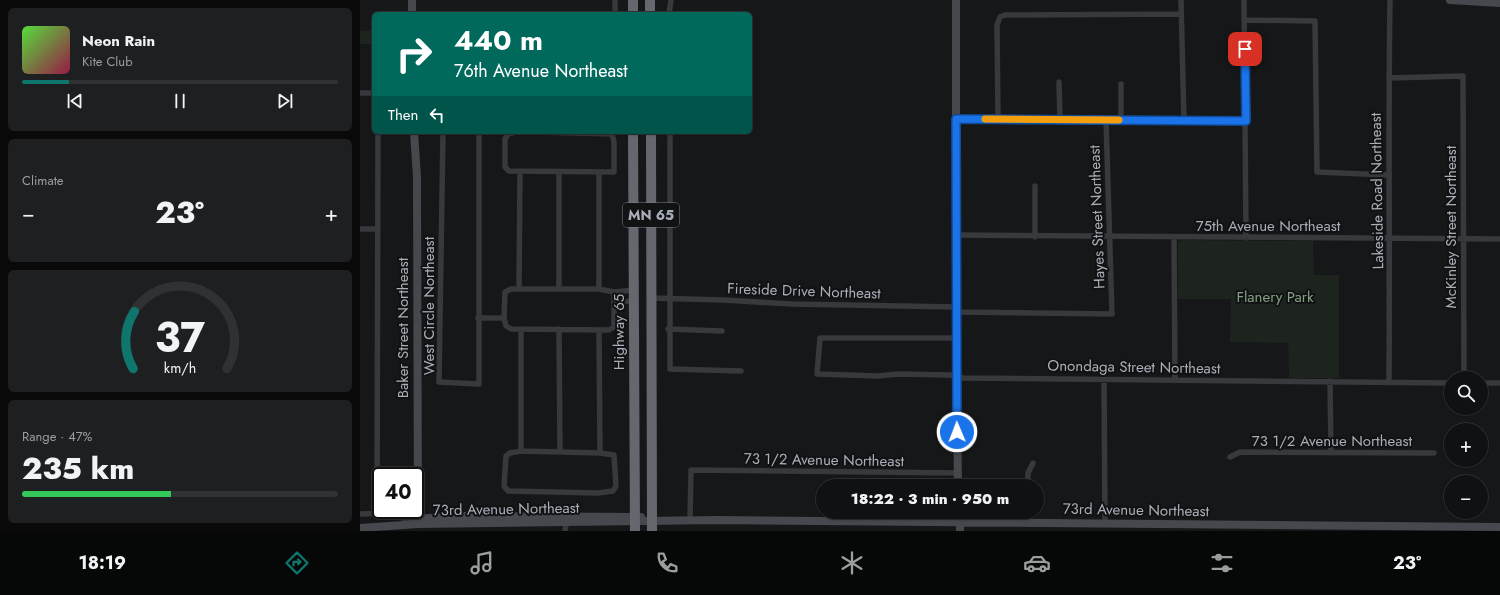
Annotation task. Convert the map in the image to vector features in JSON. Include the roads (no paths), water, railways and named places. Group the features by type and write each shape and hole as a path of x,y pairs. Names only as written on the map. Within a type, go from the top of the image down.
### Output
{"highway":[{"path":"633,0 633,12"},
{"path":"650,0 650,12"},
{"name":"Highway 65","path":"633,134 635,523"},
{"name":"MN 65","path":"651,134 652,531"}],"street":[{"path":"412,0 412,12"},
{"path":"615,0 615,12"},
{"path":"669,12 671,0"},
{"path":"956,0 956,338 958,479"},
{"path":"1181,0 1184,120"},
{"path":"1244,0 1246,238"},
{"name":"Lakeside Road Northeast","path":"1388,381 1391,239 1388,175 1390,0"},
{"path":"1450,0 1500,3"},
{"path":"998,119 997,25 1000,17 1005,15 1181,14"},
{"path":"1244,20 1315,21 1317,172 1388,175"},
{"name":"McKinley Street Northeast","path":"1389,78 1463,76 1464,371"},
{"path":"1059,82 1060,120"},
{"path":"1121,84 1121,120"},
{"path":"360,93 372,94"},
{"path":"956,119 1246,121"},
{"name":"Hayes Street Northeast","path":"1106,120 1112,314"},
{"path":"377,467 378,134"},
{"name":"Baker Street Northeast","path":"414,134 417,177 415,521"},
{"name":"West Circle Northeast","path":"443,134 439,382 479,384 479,134"},
{"path":"508,134 505,139 505,167 509,171 599,173 614,172 614,142 612,134"},
{"path":"670,134 670,298 668,329 670,369 741,371"},
{"path":"519,289 520,172"},
{"path":"559,172 559,289"},
{"path":"599,173 599,289"},
{"path":"1035,186 1035,237"},
{"path":"360,229 378,229"},
{"name":"75th Avenue Northeast","path":"956,235 1035,237 1500,239"},
{"path":"1174,238 1175,379"},
{"path":"614,292 614,327 609,330 511,329 506,326 504,318 505,292 511,289 599,289 614,292 634,290"},
{"name":"Fireside Drive Northeast","path":"651,298 1112,314"},
{"path":"614,302 633,302"},
{"path":"478,318 504,318"},
{"path":"521,329 521,451"},
{"path":"559,329 560,452"},
{"path":"668,329 722,331"},
{"path":"599,330 600,452"},
{"name":"Onondaga Street Northeast","path":"956,338 820,338 817,374 878,376 898,374 1104,379 1444,382"},
{"path":"1104,379 1105,524"},
{"path":"1330,381 1331,453"},
{"path":"1488,383 1500,383"},
{"path":"521,451 600,452 614,455 616,486 613,491 598,493 508,492 504,486 506,456 510,453 521,451"},
{"name":"73 1/2 Avenue Northeast","path":"1230,457 1240,452 1434,453"},
{"path":"1028,479 1028,473 1032,462"},
{"name":"73 1/2 Avenue Northeast","path":"690,520 691,470 958,473"},
{"name":"73rd Avenue Northeast","path":"360,514 372,513"},
{"name":"73rd Avenue Northeast","path":"410,519 415,521"},
{"name":"73rd Avenue Northeast","path":"360,524 415,521 566,524 635,523 652,520 690,520 960,527 1026,523 1500,527"},
{"name":"73rd Avenue Northeast","path":"360,528 415,521"}],"park label":[{"name":"Flanery Park","path":"1275,297"}]}
